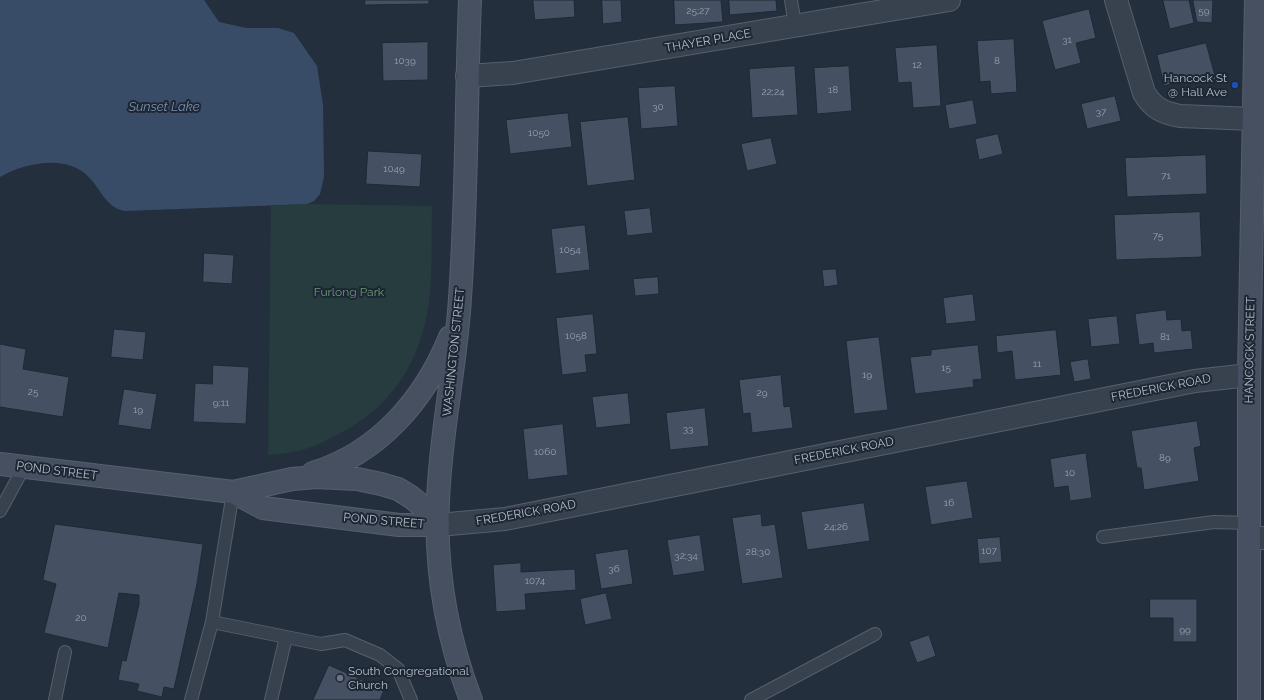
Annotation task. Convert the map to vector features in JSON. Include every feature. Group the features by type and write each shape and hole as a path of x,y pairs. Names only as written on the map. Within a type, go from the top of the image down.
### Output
{"main road":[{"name":"WASHINGTON STREET","path":"470,0 460,304 440,480 438,525 440,571 444,606 456,657 470,700"},
{"name":"HANCOCK STREET","path":"1249,700 1254,533 1249,375 1258,189 1259,119 1256,0"},
{"path":"292,479 323,470 343,461 378,439 395,424 408,409 435,370 454,328 460,304"},
{"name":"POND STREET","path":"0,464 233,492 292,479 334,477 381,484 398,489 426,509 438,525"},
{"name":"POND STREET","path":"233,492 263,508 399,525 438,525"}],"street":[{"name":"THAYER PLACE","path":"467,76 513,73 949,0"},
{"path":"1116,0 1144,93 1150,103 1158,110 1168,114 1180,116 1259,119"},
{"name":"FREDERICK ROAD","path":"438,525 505,519 1195,381 1249,375"}],"lane":[{"path":"791,0 795,26"},
{"path":"0,511 24,467"},
{"path":"192,700 212,622 233,492"},
{"path":"1103,537 1214,522 1254,533"},
{"path":"212,622 321,644 345,640 380,655 398,669 411,700"},
{"path":"751,700 875,634"},
{"path":"271,700 286,637"},
{"path":"55,700 65,652"}],"green space":[{"name":"Furlong Park","path":"307,204 432,206 429,301 419,344 411,363 401,380 373,411 356,424 318,444 298,451 268,455 271,206"}],"water":[{"name":"Sunset Lake","path":"0,0 204,0 219,22 246,28 278,28 294,33 317,66 323,105 324,177 320,194 314,201 307,204 125,211 112,205 89,177 83,172 64,164 41,163 30,165 9,172 0,177"}],"building":[{"path":"365,0 429,0 429,4 365,5"},
{"path":"533,0 574,0 575,17 535,20"},
{"path":"602,0 621,0 622,22 603,24"},
{"path":"674,0 721,0 723,22 675,25"},
{"path":"729,0 776,0 777,11 730,15"},
{"path":"1163,0 1189,0 1194,23 1170,29"},
{"path":"1193,0 1213,0 1212,23 1197,22"},
{"path":"1089,9 1096,38 1076,43 1081,63 1055,70 1042,21"},
{"path":"1014,39 1017,92 991,94 990,81 980,82 977,41"},
{"path":"428,42 428,80 383,81 382,43"},
{"path":"1206,43 1216,79 1195,84 1194,78 1164,86 1157,55"},
{"path":"937,45 941,106 913,108 911,82 898,83 895,48"},
{"path":"795,66 798,115 752,118 749,69"},
{"path":"849,66 852,111 817,114 814,68"},
{"path":"675,86 678,126 641,129 638,88"},
{"path":"1115,96 1121,121 1087,129 1081,104"},
{"path":"973,100 977,124 949,129 945,105"},
{"path":"568,113 572,147 510,154 506,120"},
{"path":"628,117 635,180 587,186 580,122"},
{"path":"998,134 1003,154 979,160 975,139"},
{"path":"771,138 777,164 747,171 741,144"},
{"path":"368,151 422,154 420,187 366,184"},
{"path":"1206,155 1207,194 1127,197 1125,158"},
{"path":"650,208 653,233 627,236 624,211"},
{"path":"1200,212 1202,257 1116,260 1114,215"},
{"path":"585,225 590,270 556,274 551,229"},
{"path":"204,253 234,255 232,284 203,282"},
{"path":"836,269 838,285 824,287 822,270"},
{"path":"658,277 659,294 635,296 633,279"},
{"path":"973,294 976,321 946,324 943,298"},
{"path":"1166,310 1167,320 1181,319 1182,331 1191,330 1193,349 1154,353 1153,343 1139,345 1135,314"},
{"path":"593,314 597,354 585,355 587,372 562,375 556,318"},
{"path":"1117,316 1120,344 1091,347 1088,319"},
{"path":"114,329 146,332 143,360 111,357"},
{"path":"1056,330 1061,375 1015,380 1012,351 997,353 996,336"},
{"path":"879,337 888,410 854,414 846,341"},
{"path":"0,344 26,349 23,369 69,377 63,417 0,407"},
{"path":"978,345 982,379 973,380 974,387 915,394 910,357 931,355 931,350"},
{"path":"1088,359 1091,379 1074,382 1070,362"},
{"path":"213,365 249,367 246,424 193,422 195,383 212,384"},
{"path":"781,375 784,407 790,406 793,428 752,433 750,413 743,414 739,380"},
{"path":"124,389 157,394 151,430 118,425"},
{"path":"628,393 631,424 596,428 592,397"},
{"path":"705,408 709,446 670,450 666,413"},
{"path":"1197,421 1201,446 1194,448 1199,481 1144,490 1141,468 1137,468 1131,431"},
{"path":"563,424 568,475 528,480 523,429"},
{"path":"1086,453 1092,498 1070,501 1068,486 1054,488 1050,459"},
{"path":"967,481 973,518 931,525 925,487"},
{"path":"864,503 870,541 807,550 801,512"},
{"path":"761,514 762,526 775,524 783,578 742,584 732,518"},
{"path":"55,524 203,544 197,584 174,689 164,687 162,697 137,691 139,684 118,680 122,660 126,661 139,604 139,595 119,593 108,648 44,633 56,584 43,580"},
{"path":"700,535 705,571 673,576 667,540"},
{"path":"1000,537 1002,562 979,564 977,539"},
{"path":"628,549 633,584 601,589 595,554"},
{"path":"521,563 521,572 575,569 576,590 525,594 526,610 496,612 493,565"},
{"path":"606,593 612,619 585,625 580,599"},
{"path":"1150,599 1197,599 1197,642 1173,642 1173,618 1150,618"},
{"path":"929,635 936,656 917,663 909,642"},
{"name":"South Congregational Church","path":"329,665 384,690 380,700 313,700"}],"place":[{"name":"Hancock St @ Hall Ave","path":"1235,85"},
{"name":"South Congregational Church","path":"340,678"}]}
